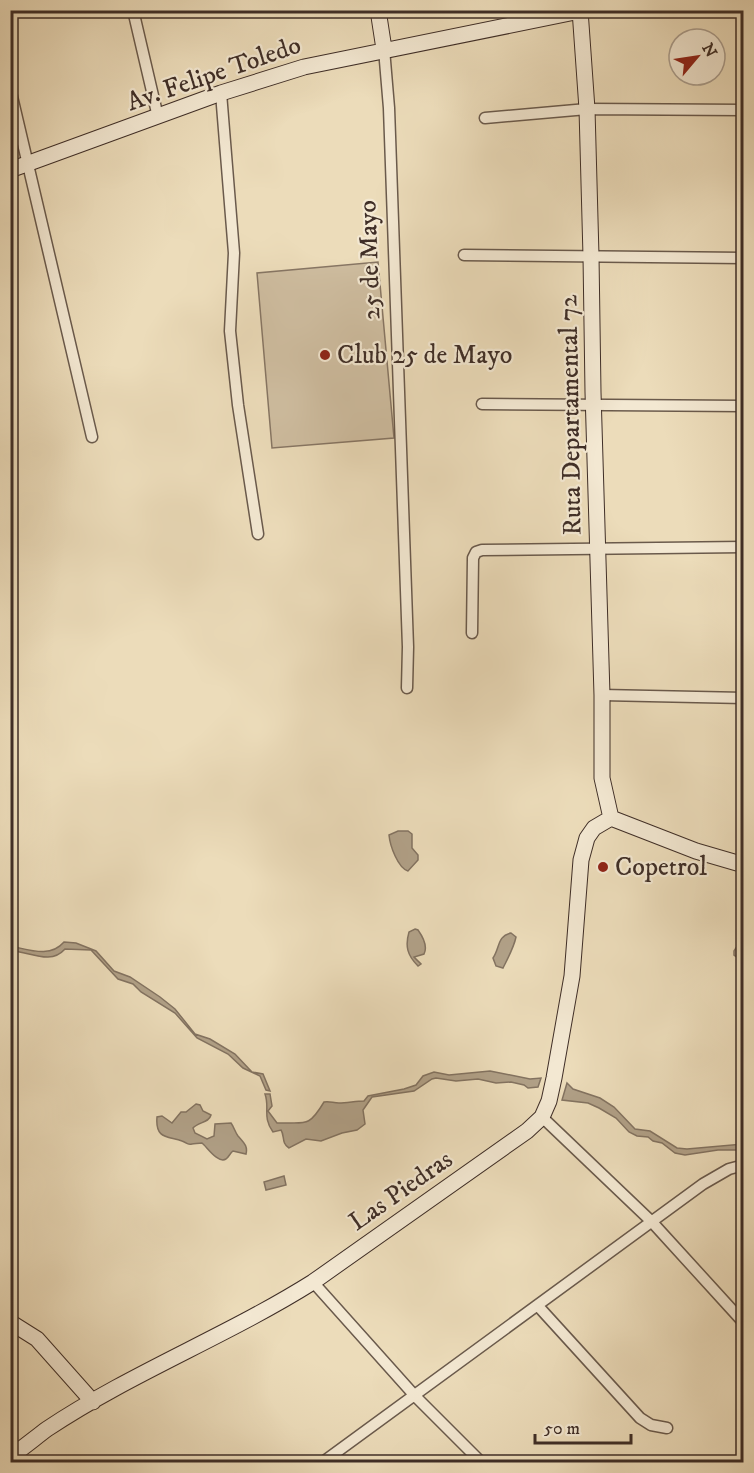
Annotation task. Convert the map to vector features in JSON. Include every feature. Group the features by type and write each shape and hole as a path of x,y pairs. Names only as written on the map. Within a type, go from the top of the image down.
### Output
{"main road":[{"name":"25 de Mayo","path":"378,10 384,50"},
{"name":"Av. Felipe Toledo","path":"10,170 221,93 304,67 580,11"},
{"name":"Ruta Departamental 72","path":"580,11 587,109 602,695 602,778 610,818"},
{"path":"610,818 696,851 744,865"},
{"name":"Las Piedras","path":"10,1457 47,1429 93,1402 282,1302 527,1131 542,1118 549,1101 554,1078 572,976 581,860 587,838 594,828 610,818"},
{"path":"10,1322 37,1339 93,1402"}],"street":[{"path":"134,10 158,117"},
{"name":"25 de Mayo","path":"384,50 389,108 408,647 407,688"},
{"path":"10,88 92,437"},
{"path":"221,93 234,253 230,331 238,405 258,534"},
{"path":"485,118 587,109 744,110"},
{"path":"464,255 744,258"},
{"path":"482,404 744,406"},
{"path":"472,633 473,558 476,552 482,550 744,547"},
{"path":"602,695 744,698"},
{"path":"542,1118 652,1222 744,1323"},
{"path":"323,1462 703,1184 729,1169 744,1165"},
{"path":"313,1282 415,1396 481,1462"},
{"path":"538,1306 640,1418 651,1425 667,1428"}],"shaded area":[{"name":"Club 25 de Mayo","path":"378,262 394,438 272,448 257,273"},
{"path":"398,831 408,831 412,834 412,848 418,855 418,860 408,871 401,866 391,845 389,835"},
{"path":"415,929 422,936 425,948 424,954 414,957 421,964 418,966 411,958 407,946 409,932"},
{"path":"511,933 516,937 511,952 503,968 496,966 493,958 499,943 503,937"},
{"path":"743,937 743,958 738,958 734,955 734,951"},
{"path":"64,942 76,943 96,951 114,971 130,977 160,997 175,1009 195,1034 210,1039 235,1054 252,1072 263,1074 270,1091 266,1090 260,1076 243,1068 228,1054 197,1038 175,1013 141,992 133,984 118,979 91,950 65,949 59,954 46,957 11,951 11,947 15,947 48,951 59,947"},
{"path":"490,1071 530,1079 541,1078 538,1087 528,1088 511,1082 432,1079 414,1091 372,1097 363,1110 365,1124 357,1130 321,1141 306,1139 289,1148 285,1144 281,1130 273,1132 268,1122 265,1094 270,1094 272,1106 268,1111 277,1123 300,1123 314,1117 324,1102 364,1101 368,1096 416,1085 423,1076 434,1072 449,1075"},
{"path":"567,1083 573,1089 600,1098 614,1107 635,1129 650,1131 677,1148 743,1144 743,1150 718,1150 685,1155 675,1153 662,1143 629,1132 616,1118 599,1108 588,1103 562,1100"},
{"path":"196,1104 211,1115 208,1120 193,1128 195,1133 207,1139 214,1136 215,1124 231,1123 245,1145 246,1154 233,1151 223,1160 202,1143 188,1144 164,1136 158,1130 157,1117 162,1116 172,1123 181,1112 186,1112"},
{"path":"284,1176 286,1185 266,1190 264,1182"}],"place":[{"name":"Club 25 de Mayo","path":"325,355"},
{"name":"Copetrol","path":"603,867"}]}
